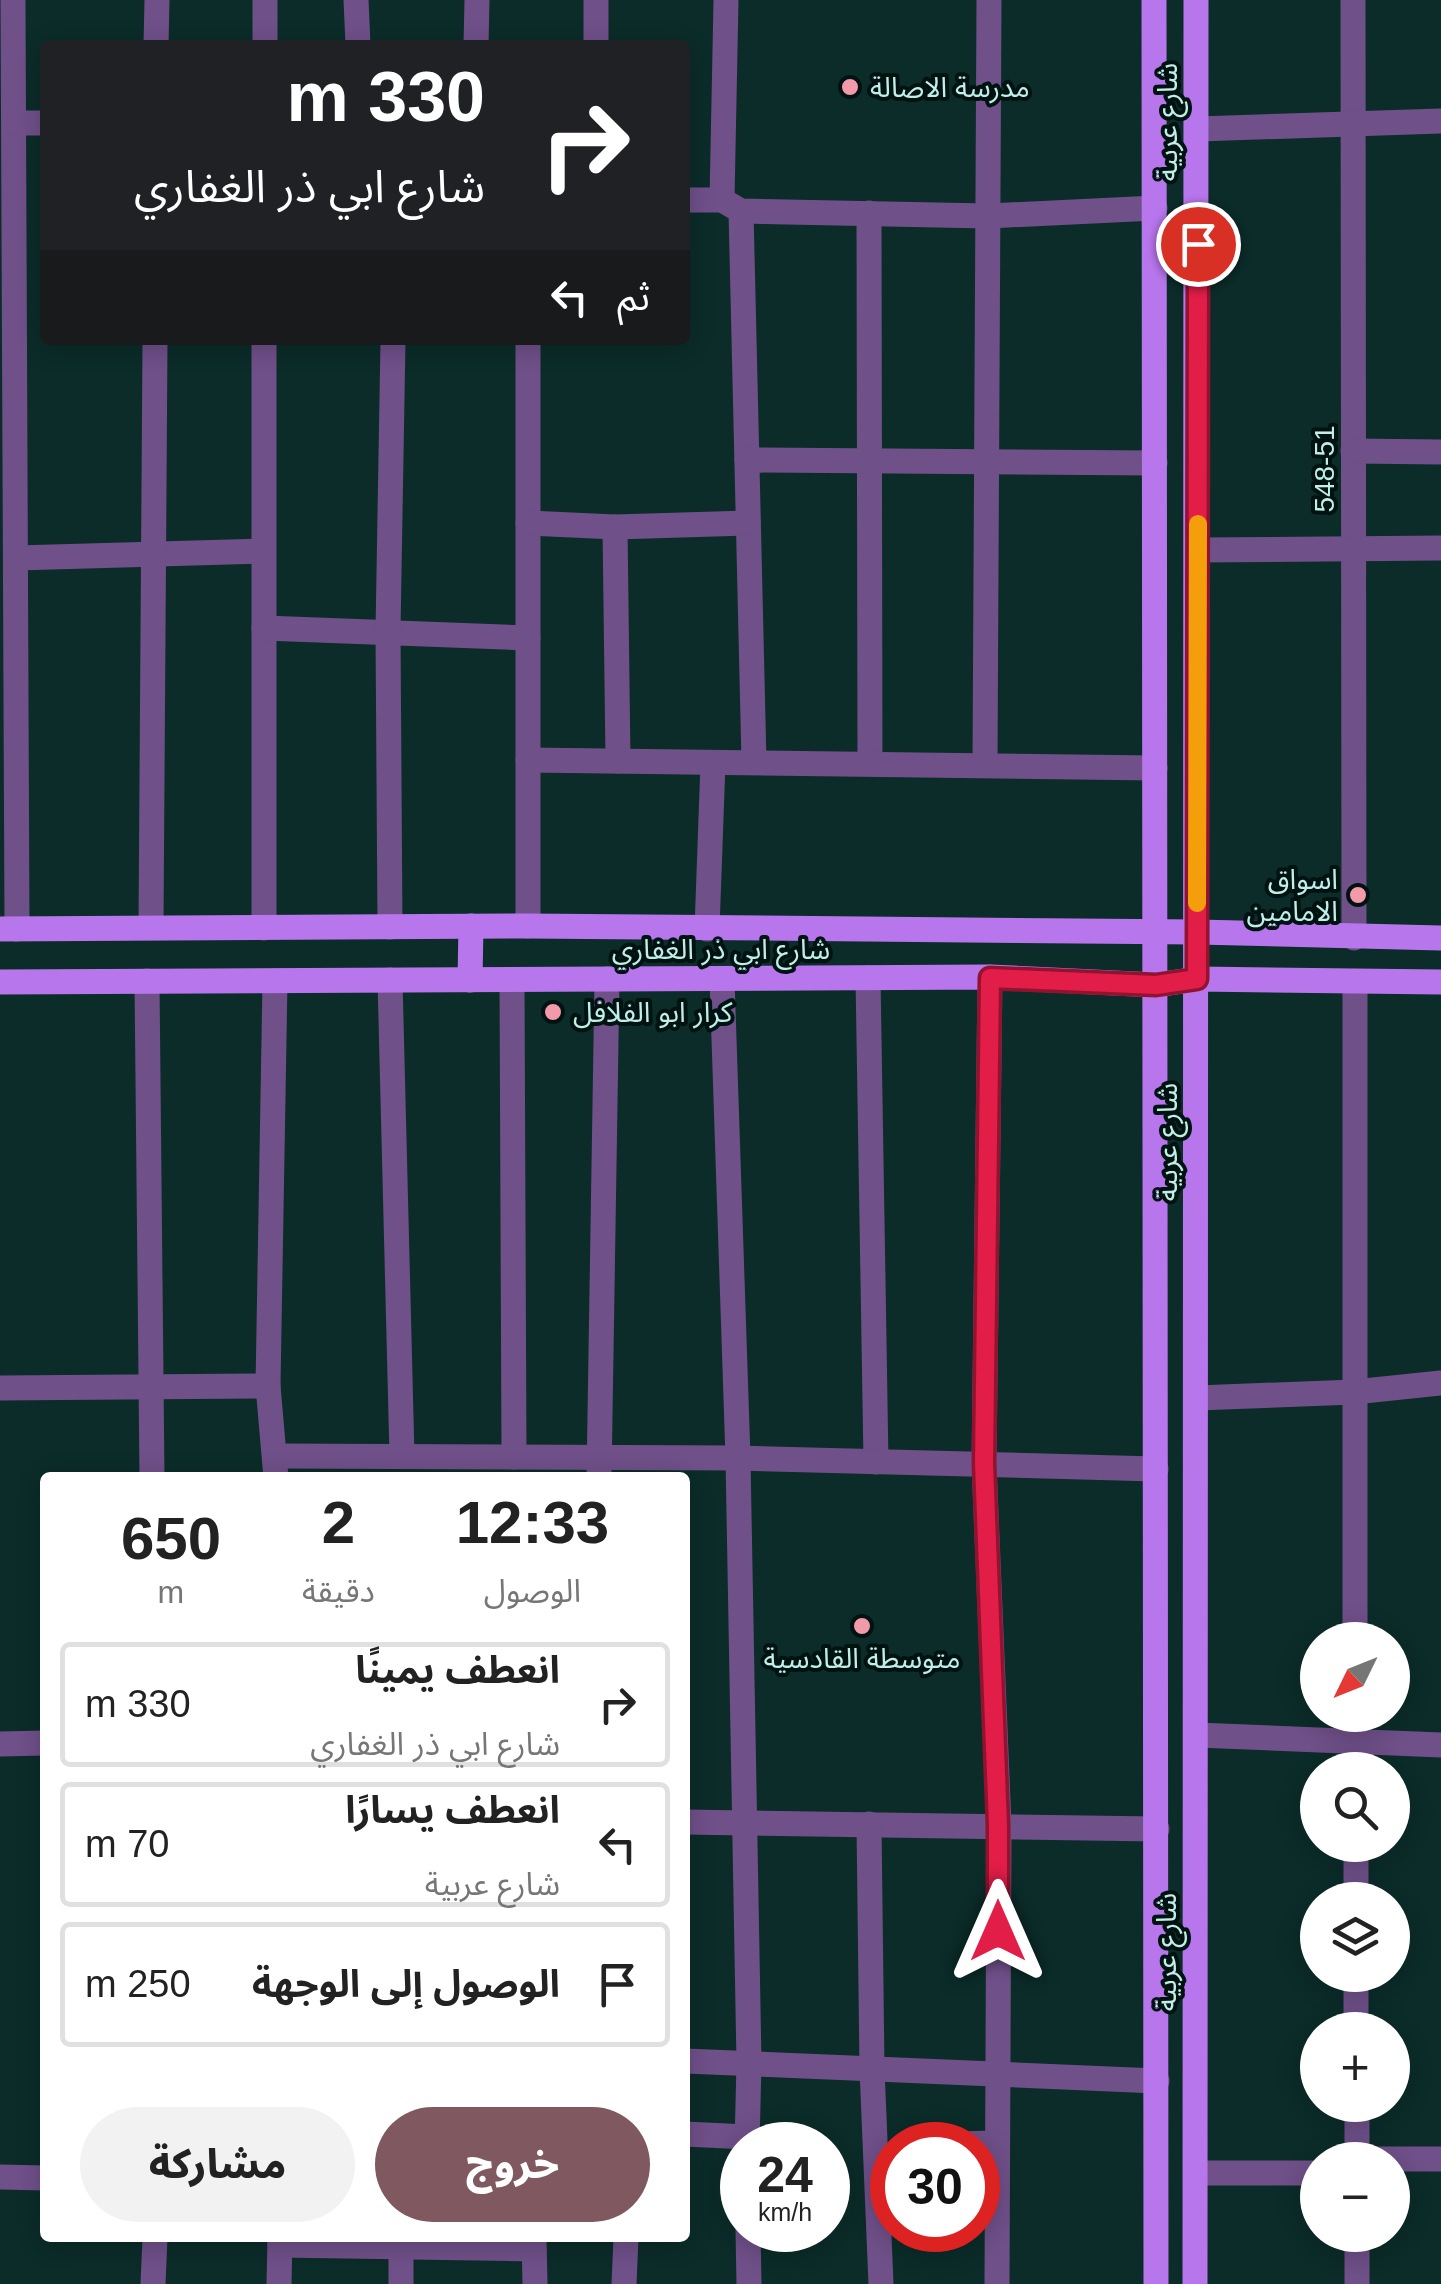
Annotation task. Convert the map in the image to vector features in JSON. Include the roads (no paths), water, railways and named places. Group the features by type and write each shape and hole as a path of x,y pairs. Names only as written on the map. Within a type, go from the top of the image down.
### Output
{"main road":[{"name":"شارع عربية","path":"1154,0 1156,2284"},
{"name":"شارع عربية","path":"1195,2284 1196,0"},
{"path":"470,980 471,926"},
{"name":"شارع ابي ذر الغفاري","path":"8,929 528,926 1441,938"},
{"name":"شارع ابي ذر الغفاري","path":"0,982 990,978 1156,985 1197,979 1441,982"}],"street":[{"path":"8,929 16,558 14,0"},
{"path":"156,0 156,40"},
{"path":"265,0 265,40"},
{"path":"356,0 358,40"},
{"path":"476,40 478,0"},
{"path":"596,0 596,40"},
{"path":"726,0 732,205 747,460 754,762"},
{"path":"985,765 988,0"},
{"name":"548-51","path":"1353,0 1354,938"},
{"path":"1198,129 1441,120"},
{"path":"14,123 40,123"},
{"path":"690,201 869,213 988,216 1155,208"},
{"path":"869,213 870,764"},
{"path":"151,926 154,345"},
{"path":"264,345 264,928"},
{"path":"390,927 388,631 393,345"},
{"path":"528,345 528,926"},
{"path":"1354,451 1441,452"},
{"path":"747,460 1155,462"},
{"path":"528,523 616,527 748,523"},
{"path":"616,527 618,762"},
{"path":"1198,550 1441,548"},
{"path":"16,558 262,551"},
{"path":"264,628 528,638"},
{"path":"528,760 1155,768"},
{"path":"707,929 712,764"},
{"path":"722,978 738,1458 747,2122"},
{"path":"868,978 876,1462"},
{"path":"990,978 984,1464 998,1825 997,2122"},
{"path":"390,980 402,1456"},
{"path":"512,980 514,1457"},
{"path":"598,1468 606,980"},
{"path":"275,981 268,1386 276,1467 351,1466 402,1456 478,1467 514,1457 598,1468 738,1458 1156,1468"},
{"path":"147,982 152,1472"},
{"path":"1354,982 1355,1622"},
{"path":"1197,1398 1354,1392 1441,1384"},
{"path":"0,1388 268,1386"},
{"path":"1197,1734 1300,1730"},
{"path":"1375,1732 1441,1745"},
{"path":"0,1744 40,1742"},
{"path":"690,1822 1157,1829"},
{"path":"869,1824 872,2070 880,2122"},
{"path":"690,2061 1157,2081"},
{"path":"690,2135 720,2138"},
{"path":"1410,2159 1441,2159"},
{"path":"1196,2174 1300,2173"},
{"path":"0,2177 40,2178"},
{"path":"154,2242 154,2284"},
{"path":"279,2284 280,2242"},
{"path":"401,2284 401,2242 534,2243 535,2284"},
{"path":"624,2284 626,2242"},
{"path":"748,2252 749,2284"},
{"path":"881,2284 882,2252"},
{"path":"997,2252 997,2284"},
{"path":"1356,2284 1357,2252"}],"place":[{"name":"مدرسة الاصالة","path":"850,87"},
{"name":"اسواق الامامين","path":"1358,895"},
{"name":"كرار ابو الفلافل","path":"553,1012"},
{"name":"متوسطة القادسية","path":"862,1626"}]}
